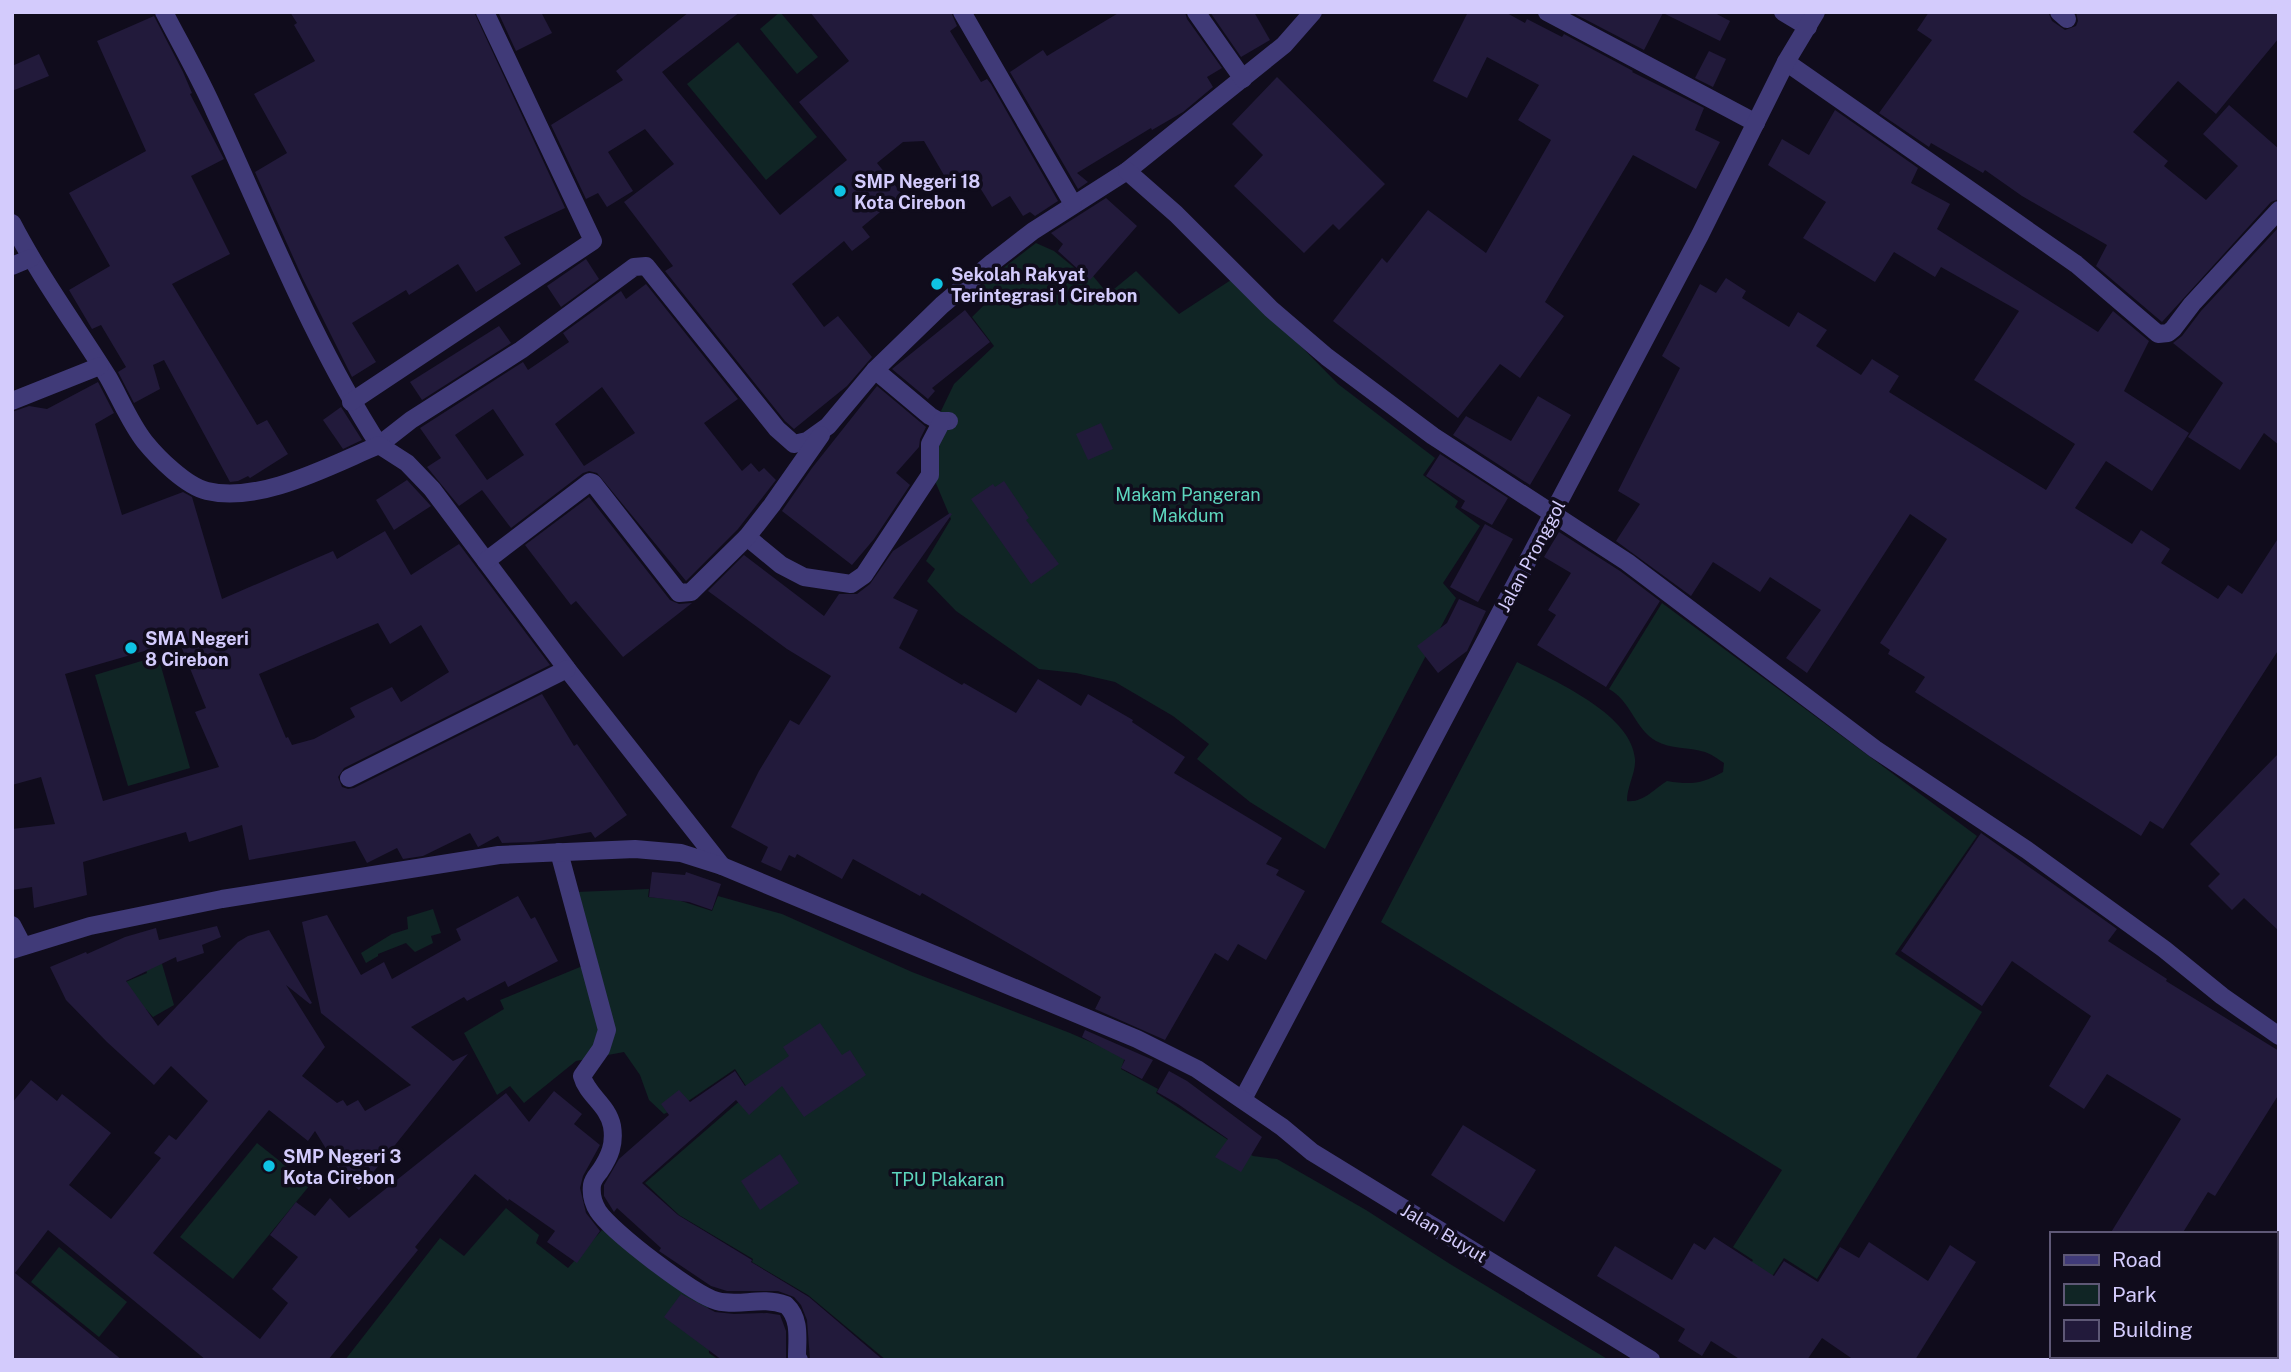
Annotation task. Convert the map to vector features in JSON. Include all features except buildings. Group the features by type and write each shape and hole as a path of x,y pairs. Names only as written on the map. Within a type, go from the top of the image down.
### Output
{"street":[{"path":"164,12 215,110 260,215 351,402 379,445 407,463 432,489 567,668 722,866"},
{"path":"351,402 593,241 485,12"},
{"path":"962,12 1073,204"},
{"path":"1196,12 1243,79"},
{"path":"486,561 590,482 679,593 691,592 747,537 828,426 875,370 942,305 1033,231 1127,172 1284,45 1313,12"},
{"path":"1547,12 1756,123"},
{"path":"1783,12 1812,20"},
{"name":"Jalan Pronggol","path":"1243,1099 1700,235 1786,62 1812,20"},
{"path":"1786,62 2076,264 2158,334 2168,333 2173,329 2279,210"},
{"path":"1127,172 1176,214 1271,309 1326,357 1433,436 1627,562 1875,749 2026,850 2154,941 2222,996 2279,1036"},
{"path":"12,223 145,441 182,478 205,491 229,493 275,488 379,445 411,421 521,350 634,267 641,265 646,266 777,429 794,444 807,441 828,426"},
{"path":"12,267 31,258"},
{"path":"12,401 100,366"},
{"path":"747,537 781,565 804,577 851,584 864,575 930,475 930,444 945,421 930,416 875,370"},
{"path":"349,778 567,668"},
{"name":"Jalan Buyut","path":"18,948 90,926 222,899 499,855 657,850 681,853 722,866 1137,1039 1197,1069 1243,1099 1312,1152 1651,1360"},
{"path":"559,852 607,1030 601,1049 582,1076 584,1083 609,1114 612,1126 611,1153 592,1182 593,1201 597,1210 653,1261 711,1299 729,1303 763,1300 786,1305 795,1317 798,1329 799,1360"},
{"path":"12,925 18,948"}],"green space":[{"path":"780,12 818,57 797,74 760,29"},
{"path":"738,42 817,137 766,180 687,84"},
{"name":"Makam Pangeran Makdum","path":"1036,243 1054,251 1088,279 1093,276 1108,294 1136,271 1179,314 1234,278 1338,384 1435,458 1423,475 1458,501 1455,507 1480,526 1443,583 1456,598 1325,849 1250,802 1197,759 1209,744 1173,716 1115,682 1076,673 1039,669 956,611 927,581 935,569 926,561 951,519 935,481 940,413 954,384 994,346 972,317 987,302 976,289"},
{"path":"1662,603 1977,836 1895,954 1982,1012 1817,1279 1784,1258 1762,1292 1741,1279 1753,1260 1733,1247 1782,1170 1381,922 1517,662 1588,700 1620,727 1631,743 1635,759 1627,801 1643,798 1667,781 1696,782 1723,772 1724,763 1710,754 1667,745 1649,736 1623,700 1609,689"},
{"path":"158,656 190,768 128,786 95,675"},
{"name":"TPU Plakaran","path":"649,889 648,897 678,900 712,911 718,896 782,914 912,972 1125,1057 1121,1069 1158,1089 1156,1093 1253,1156 1277,1159 1366,1210 1609,1360 886,1360 808,1295 679,1215 645,1183 750,1092 735,1069 681,1106 664,1114 649,1100 640,1075 624,1052 576,1061 524,1103 510,1086 497,1095 464,1033 504,1009 500,1000 597,960 576,892"},
{"path":"433,909 441,933 431,936 433,943 415,952 406,943 378,954 366,963 361,953 392,934 408,929 407,917"},
{"path":"160,957 174,1005 153,1017 146,1009 128,1019 109,989 147,973 143,962"},
{"path":"257,1143 310,1185 233,1279 180,1237"},
{"path":"506,1208 539,1235 536,1243 568,1268 602,1230 708,1302 709,1353 719,1360 345,1360 440,1238 464,1256"},
{"path":"59,1247 127,1302 99,1337 31,1282"}],"place":[{"name":"SMP Negeri 18 Kota Cirebon","path":"840,191"},
{"name":"Sekolah Rakyat Terintegrasi 1 Cirebon","path":"937,284"},
{"name":"SMA Negeri 8 Cirebon","path":"131,648"},
{"name":"SMP Negeri 3 Kota Cirebon","path":"269,1166"}]}
